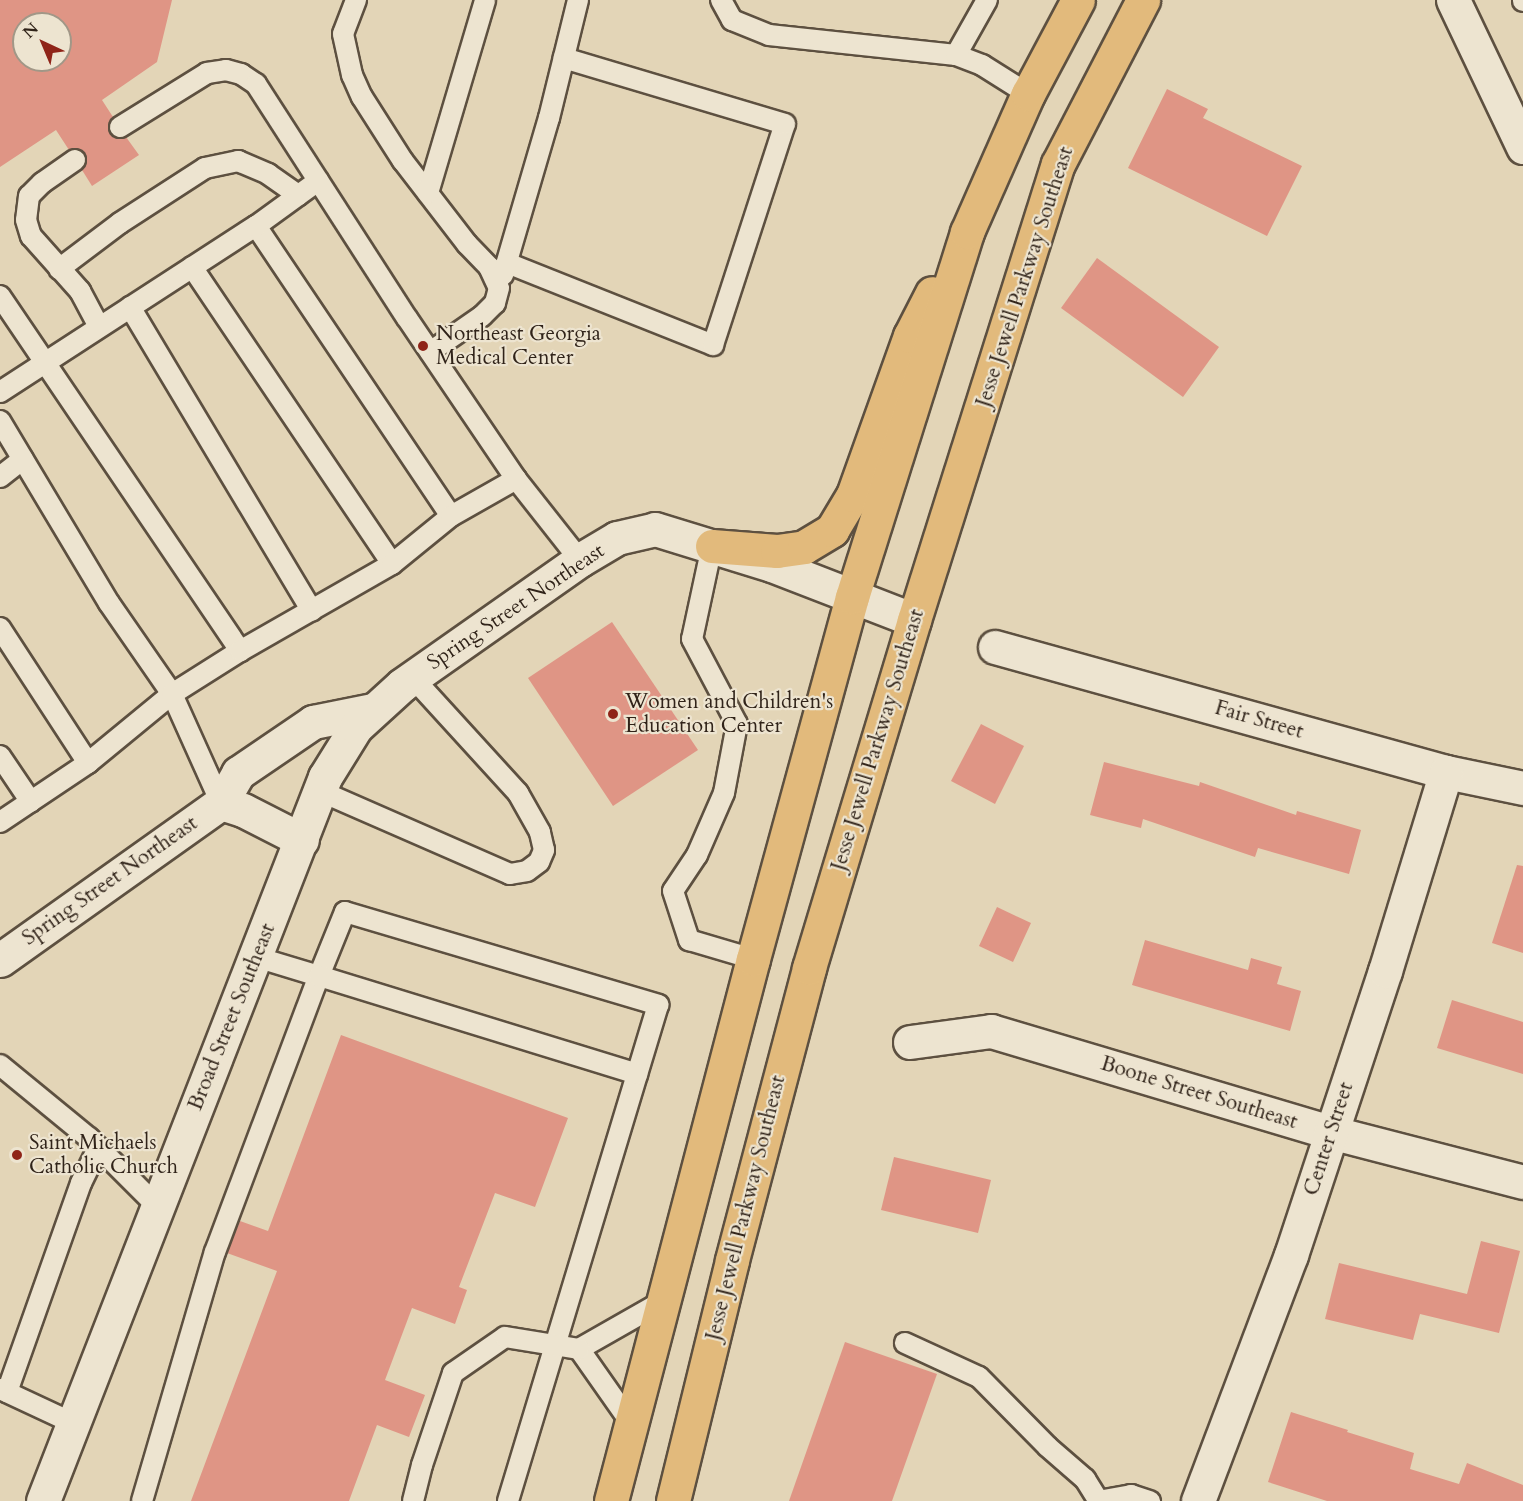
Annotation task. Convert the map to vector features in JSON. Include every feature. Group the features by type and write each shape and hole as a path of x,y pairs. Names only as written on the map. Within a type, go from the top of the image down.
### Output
{"main road":[{"path":"712,546 777,551 804,547 832,530 853,495 910,336 967,232 1028,94 1078,0"},
{"name":"Jesse Jewell Parkway Southeast","path":"673,1501 732,1260 809,968 914,620 1058,164 1143,0"},
{"path":"611,1501 753,959 852,597 967,232"}],"street":[{"path":"1453,0 1523,147"},
{"name":"Spring Street Northeast","path":"0,960 221,803 238,773 313,722 373,710 412,678 580,560 617,538 655,529 772,565 914,620"},
{"name":"Fair Street","path":"995,647 1446,772 1523,788"},
{"name":"Broad Street Southeast","path":"43,1501 320,791 341,747 373,710"},
{"name":"Center Street","path":"1198,1501 1291,1255 1446,772"},
{"name":"Spring Street Northeast","path":"221,803 243,810 302,840"},
{"name":"Boone Street Southeast","path":"910,1041 991,1031 1330,1132 1523,1182"}],"lane":[{"path":"356,0 343,34 352,75 362,97 403,161 489,267 499,288"},
{"path":"428,193 485,0"},
{"path":"430,352 482,316 495,303 564,58 578,0"},
{"path":"721,0 732,20 769,35 956,55 982,65 1028,94"},
{"path":"956,55 987,0"},
{"path":"507,263 713,345 785,124 564,58"},
{"path":"120,127 207,73 226,70 241,74 256,84 430,352 516,479 580,560"},
{"path":"75,160 42,183 29,196 26,220 31,236 80,291 99,326"},
{"path":"59,269 120,223 205,168 238,161 268,174 298,195"},
{"path":"0,392 256,226 318,181"},
{"path":"256,226 451,516"},
{"path":"192,267 392,564"},
{"path":"0,296 47,362 240,651"},
{"path":"129,307 312,611"},
{"path":"0,421 109,603 172,694 221,803"},
{"path":"0,477 23,459"},
{"path":"0,822 88,762 172,694 240,651 392,564 451,516 516,479"},
{"path":"712,546 692,639 736,723 724,793 697,855 673,891 689,940 753,959"},
{"path":"0,628 88,762"},
{"path":"320,791 510,874 527,871 539,862 544,849 540,832 518,793 412,678"},
{"path":"0,756 31,802"},
{"path":"142,1501 214,1252 345,912 658,1005 553,1345 508,1501"},
{"path":"256,957 637,1074"},
{"path":"0,1065 99,1148 157,1206"},
{"path":"73,1423 4,1391 81,1183 99,1148"},
{"path":"413,1501 422,1465 453,1372 505,1337 579,1349 663,1301"},
{"path":"905,1343 979,1377 1040,1440 1085,1479 1098,1501 1131,1495 1150,1501"},
{"path":"579,1349 631,1424"}],"building":[{"path":"0,0 172,0 157,62 102,100 113,117 108,127 110,134 120,139 126,137 139,155 92,186 82,170 86,165 85,154 80,149 69,150 56,130 0,167"},
{"path":"1167,89 1208,109 1203,118 1302,166 1267,236 1128,168"},
{"path":"1097,258 1219,347 1183,397 1061,308"},
{"name":"Women and Children's Education Center","path":"612,622 698,750 613,806 528,678"},
{"path":"981,724 1024,746 995,804 951,781"},
{"path":"1104,762 1199,786 1200,782 1296,815 1297,811 1361,830 1349,874 1258,848 1255,857 1143,819 1141,828 1090,815"},
{"path":"1517,865 1523,866 1523,953 1492,943"},
{"path":"997,907 1031,923 1013,962 979,946"},
{"path":"1145,940 1248,970 1251,958 1282,967 1277,984 1301,991 1290,1031 1132,985"},
{"path":"1452,1000 1523,1022 1523,1074 1437,1048"},
{"path":"341,1035 568,1118 535,1207 495,1193 459,1287 467,1290 455,1324 412,1308 385,1380 425,1395 409,1437 377,1425 349,1501 191,1501 277,1271 227,1253 240,1221 268,1231"},
{"path":"894,1157 991,1180 978,1233 881,1210"},
{"path":"1481,1241 1520,1251 1499,1333 1420,1314 1413,1340 1325,1319 1339,1263 1467,1294"},
{"path":"845,1342 937,1374 892,1501 789,1501"},
{"path":"1291,1412 1414,1453 1410,1469 1459,1484 1467,1463 1523,1485 1523,1501 1327,1501 1268,1482"}],"place":[{"name":"Northeast Georgia Medical Center","path":"423,346"},
{"name":"Women and Children's Education Center","path":"613,714"},
{"name":"Saint Michaels Catholic Church","path":"17,1155"}]}
